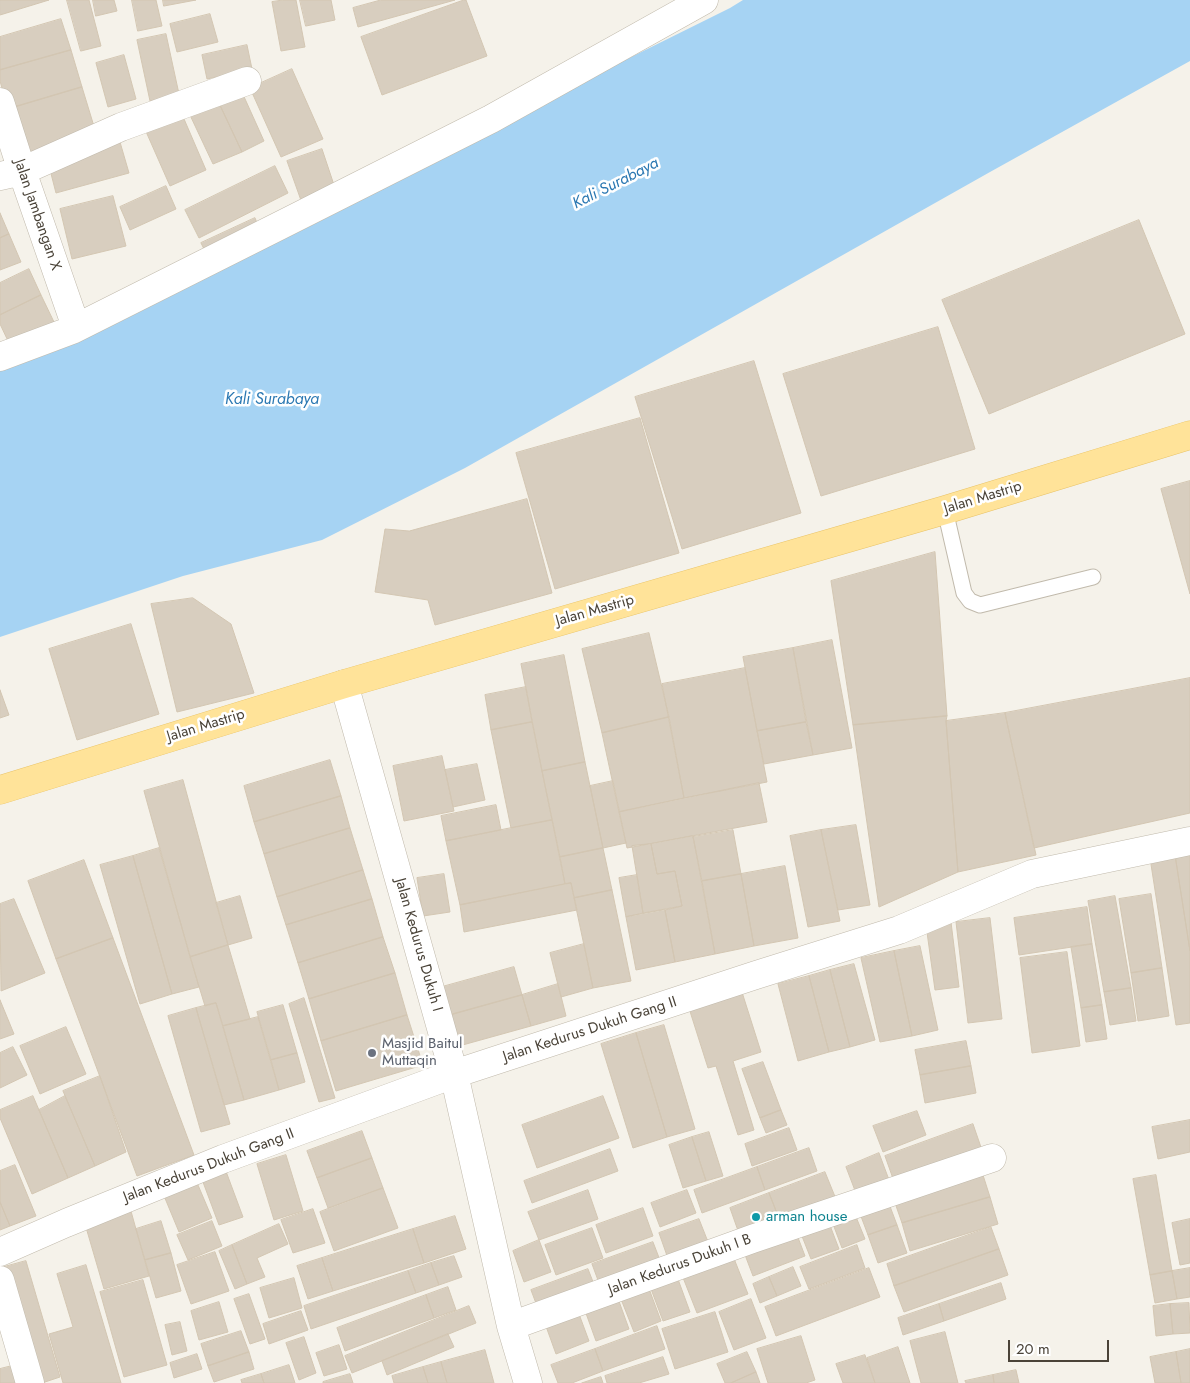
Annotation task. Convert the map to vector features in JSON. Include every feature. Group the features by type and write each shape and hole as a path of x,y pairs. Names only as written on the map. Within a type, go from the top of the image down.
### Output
{"main road":[{"name":"Jalan Mastrip","path":"0,790 344,684 944,510 1190,435"}],"street":[{"path":"0,357 76,327 491,119 704,0"},
{"path":"11,173 121,127 247,82"},
{"name":"Jalan Jambangan X","path":"0,102 11,173 76,327"},
{"name":"Jalan Kedurus Dukuh I","path":"344,684 454,1074 511,1326 528,1383"},
{"name":"Jalan Kedurus Dukuh Gang II","path":"0,1252 223,1158 454,1074 899,930 1032,874 1190,841"},
{"name":"Jalan Kedurus Dukuh I B","path":"511,1326 752,1239 992,1158"},
{"path":"0,1280 30,1383"}],"lane":[{"path":"944,510 964,593 970,602 980,605 1094,577"}],"water":[{"name":"Kali Surabaya","path":"743,0 1190,0 1190,61 465,468 322,540 183,576 0,637 0,370"}],"building":[{"path":"0,0 49,0 0,15"},
{"path":"67,0 89,0 101,46 81,51"},
{"path":"93,0 114,0 117,11 96,16"},
{"path":"132,0 156,0 162,26 138,31"},
{"path":"163,0 196,0 164,6"},
{"path":"296,0 305,47 281,51 272,2"},
{"path":"300,0 331,0 335,20 306,26"},
{"path":"381,0 455,0 358,27 353,8"},
{"path":"466,0 487,56 382,95 361,37"},
{"path":"210,14 218,42 177,52 170,24"},
{"path":"61,19 71,50 0,70 0,37"},
{"path":"166,34 179,94 150,101 137,40"},
{"path":"247,45 252,69 207,79 202,55"},
{"path":"71,50 82,87 8,109 0,81 0,70"},
{"path":"124,55 136,99 108,107 96,63"},
{"path":"292,69 323,139 281,157 250,88"},
{"path":"82,87 96,133 22,155 8,109"},
{"path":"241,90 264,141 242,152 218,101"},
{"path":"218,101 242,152 213,164 189,113"},
{"path":"181,112 206,170 170,186 144,127"},
{"path":"120,142 129,173 56,193 48,162"},
{"path":"322,149 337,194 303,206 287,161"},
{"path":"275,166 288,193 199,238 185,210"},
{"path":"166,186 176,209 130,230 120,207"},
{"path":"113,196 126,246 72,259 60,209"},
{"path":"0,213 9,234 0,238"},
{"path":"255,218 261,232 208,257 201,243"},
{"path":"1139,220 1185,334 989,414 942,300"},
{"path":"9,234 21,262 0,270 0,238"},
{"path":"29,269 41,295 0,315 0,283"},
{"path":"41,295 54,322 9,343 0,324 0,315"},
{"path":"938,327 975,449 821,496 783,374"},
{"path":"754,361 801,513 682,549 635,397"},
{"path":"640,418 679,553 555,589 516,453"},
{"path":"1190,481 1190,594 1161,489"},
{"path":"527,499 552,593 435,625 428,600 375,592 385,529 409,531"},
{"path":"935,552 947,716 853,725 831,581"},
{"path":"193,598 231,624 254,693 177,712 151,604"},
{"path":"131,624 159,714 77,740 49,649"},
{"path":"649,633 669,717 602,733 582,649"},
{"path":"832,640 852,748 813,755 793,648"},
{"path":"793,648 806,722 757,731 743,657"},
{"path":"564,655 585,762 542,771 521,664"},
{"path":"745,668 767,782 684,798 662,684"},
{"path":"1190,678 1190,813 1034,848 1005,713"},
{"path":"526,687 532,722 491,730 485,695"},
{"path":"0,690 9,715 0,718"},
{"path":"1005,713 1036,855 958,872 946,721"},
{"path":"947,716 958,872 879,907 853,725"},
{"path":"669,717 684,798 619,812 602,733"},
{"path":"532,722 552,820 511,828 491,730"},
{"path":"806,722 813,755 764,764 757,731"},
{"path":"442,756 454,811 404,821 393,766"},
{"path":"330,760 341,796 254,822 244,786"},
{"path":"585,762 603,848 560,857 542,771"},
{"path":"477,764 485,800 453,807 445,770"},
{"path":"183,780 228,945 190,957 144,791"},
{"path":"613,781 626,843 603,848 590,786"},
{"path":"759,783 767,822 627,848 619,812"},
{"path":"341,796 350,828 264,854 254,822"},
{"path":"496,805 501,830 446,841 441,816"},
{"path":"552,820 565,884 460,905 446,841"},
{"path":"856,825 870,905 838,910 821,830"},
{"path":"350,828 363,870 277,897 264,854"},
{"path":"733,830 741,874 702,881 693,837"},
{"path":"821,830 840,921 808,927 790,836"},
{"path":"693,836 715,954 675,962 665,910 682,906 675,871 657,874 651,844"},
{"path":"651,844 657,874 675,871 682,906 643,913 632,846"},
{"path":"159,848 199,987 172,994 133,856"},
{"path":"603,848 612,890 574,898 571,883 565,884 560,857"},
{"path":"1190,852 1190,951 1175,855"},
{"path":"1175,855 1190,951 1190,1023 1176,1025 1150,858"},
{"path":"133,856 172,994 140,1004 100,865"},
{"path":"84,860 113,938 56,959 28,881"},
{"path":"785,866 798,938 754,946 741,874"},
{"path":"363,870 372,899 286,925 277,897"},
{"path":"444,874 450,912 423,916 417,878"},
{"path":"741,874 754,946 715,954 702,881"},
{"path":"637,875 643,913 626,917 619,878"},
{"path":"571,883 577,910 464,932 460,905"},
{"path":"612,890 631,981 593,988 574,898"},
{"path":"1151,894 1162,968 1131,973 1119,899"},
{"path":"240,896 252,938 228,945 216,903"},
{"path":"1115,896 1131,988 1104,992 1088,901"},
{"path":"14,899 45,973 1,991 0,904"},
{"path":"372,899 383,937 298,963 286,925"},
{"path":"1087,907 1092,944 1019,955 1014,918"},
{"path":"665,910 675,962 636,970 626,917"},
{"path":"990,918 1002,1019 968,1023 956,922"},
{"path":"951,922 959,987 935,990 926,925"},
{"path":"383,937 395,973 309,999 298,963"},
{"path":"113,938 194,1155 137,1176 56,959"},
{"path":"584,944 593,988 561,997 550,953"},
{"path":"1092,944 1102,1005 1081,1008 1071,947"},
{"path":"228,945 250,1019 223,1026 216,1003 205,1006 190,957"},
{"path":"920,946 938,1030 912,1036 894,951"},
{"path":"894,951 912,1036 880,1042 861,958"},
{"path":"1067,952 1080,1046 1032,1053 1020,958"},
{"path":"854,964 875,1040 850,1047 830,970"},
{"path":"514,967 522,995 450,1015 442,987"},
{"path":"1162,968 1169,1016 1138,1021 1131,973"},
{"path":"830,970 850,1047 829,1052 809,976"},
{"path":"395,973 407,1015 321,1041 309,999"},
{"path":"809,976 829,1052 798,1061 778,984"},
{"path":"558,984 566,1016 531,1026 522,995"},
{"path":"1131,988 1136,1021 1110,1025 1104,992"},
{"path":"741,989 761,1052 733,1061 754,1130 738,1135 716,1066 708,1068 688,1005"},
{"path":"522,995 531,1026 459,1046 450,1015"},
{"path":"304,998 335,1098 319,1102 289,1004"},
{"path":"0,1000 14,1034 0,1039"},
{"path":"216,1003 244,1100 224,1105 196,1008"},
{"path":"283,1005 297,1053 271,1060 257,1012"},
{"path":"1102,1005 1107,1039 1086,1042 1081,1008"},
{"path":"196,1008 230,1124 201,1132 168,1016"},
{"name":"Masjid Baitul Muttaqin","path":"407,1015 423,1065 336,1091 321,1041"},
{"path":"258,1017 279,1090 244,1100 223,1026"},
{"path":"664,1025 695,1129 667,1137 636,1033"},
{"path":"66,1027 86,1074 40,1094 20,1046"},
{"path":"636,1033 667,1137 633,1148 601,1044"},
{"path":"966,1041 971,1066 920,1075 915,1050"},
{"path":"13,1047 27,1075 0,1088 0,1053"},
{"path":"297,1053 305,1082 279,1090 271,1060"},
{"path":"763,1062 781,1110 760,1118 742,1069"},
{"path":"971,1066 976,1093 925,1103 920,1075"},
{"path":"100,1076 126,1152 95,1166 63,1091"},
{"path":"33,1096 68,1178 32,1194 0,1118 0,1110"},
{"path":"65,1096 95,1166 68,1178 39,1110"},
{"path":"603,1096 619,1138 537,1168 522,1125"},
{"path":"781,1110 787,1125 766,1133 760,1118"},
{"path":"917,1111 926,1135 883,1152 873,1126"},
{"path":"1190,1120 1190,1152 1158,1159 1152,1127"},
{"path":"973,1124 984,1156 896,1187 885,1156"},
{"path":"789,1128 797,1150 752,1166 745,1144"},
{"path":"362,1131 372,1158 317,1178 307,1151"},
{"path":"709,1132 723,1176 706,1181 692,1137"},
{"path":"692,1137 706,1181 683,1188 669,1145"},
{"path":"809,1148 817,1171 765,1190 757,1167"},
{"path":"610,1149 618,1171 532,1203 524,1181"},
{"path":"879,1153 892,1188 859,1201 846,1167"},
{"path":"286,1155 303,1211 274,1220 257,1164"},
{"path":"372,1158 383,1188 328,1208 317,1178"},
{"path":"15,1165 36,1216 10,1226 0,1202 0,1171"},
{"path":"224,1166 243,1217 219,1225 200,1174"},
{"path":"757,1167 765,1190 702,1213 694,1190"},
{"path":"825,1172 838,1204 782,1226 769,1193"},
{"path":"982,1172 990,1197 902,1223 894,1200"},
{"path":"1156,1175 1172,1271 1150,1275 1133,1179"},
{"path":"195,1178 212,1218 179,1232 162,1191"},
{"path":"383,1188 398,1228 334,1251 320,1212"},
{"path":"588,1190 598,1219 539,1240 528,1212"},
{"path":"687,1190 696,1213 660,1227 651,1203"},
{"name":"arman house","path":"769,1193 782,1226 742,1242 730,1208"},
{"path":"990,1197 998,1224 910,1251 902,1223"},
{"path":"888,1201 897,1225 868,1235 859,1211"},
{"path":"0,1202 10,1226 0,1230"},
{"path":"129,1204 149,1276 104,1289 83,1217"},
{"path":"852,1207 865,1239 842,1248 830,1216"},
{"path":"643,1208 653,1236 606,1253 596,1225"},
{"path":"313,1209 325,1243 293,1253 281,1220"},
{"path":"826,1215 839,1249 811,1259 798,1226"},
{"path":"455,1216 466,1249 424,1263 413,1229"},
{"path":"699,1219 712,1252 671,1267 659,1233"},
{"path":"1190,1219 1190,1263 1180,1265 1172,1223"},
{"path":"161,1221 171,1253 145,1260 136,1229"},
{"path":"212,1221 222,1246 188,1260 177,1235"},
{"path":"279,1224 288,1244 257,1258 265,1277 247,1284 232,1245"},
{"path":"897,1225 907,1253 878,1263 868,1235"},
{"path":"794,1227 805,1256 753,1276 742,1247"},
{"path":"991,1227 999,1249 894,1286 887,1264"},
{"path":"592,1228 603,1258 556,1275 545,1245"},
{"path":"413,1229 424,1263 333,1291 322,1258"},
{"path":"539,1240 551,1272 524,1282 513,1251"},
{"path":"653,1242 663,1268 602,1291 592,1264"},
{"path":"232,1245 247,1284 235,1289 219,1251"},
{"path":"857,1245 865,1268 809,1289 800,1267"},
{"path":"999,1249 1008,1275 904,1312 894,1286"},
{"path":"731,1251 748,1294 697,1313 680,1270"},
{"path":"215,1252 229,1291 191,1304 177,1265"},
{"path":"171,1253 181,1291 156,1298 145,1260"},
{"path":"454,1256 462,1277 439,1285 431,1263"},
{"path":"322,1258 333,1291 308,1299 297,1266"},
{"path":"26,1261 60,1377 42,1383 4,1267"},
{"path":"431,1263 439,1285 416,1293 408,1271"},
{"path":"86,1265 121,1383 63,1383 49,1334 73,1327 57,1274"},
{"path":"793,1267 801,1286 777,1296 769,1277"},
{"path":"869,1268 880,1297 776,1336 765,1307"},
{"path":"1190,1268 1190,1297 1177,1299 1172,1271"},
{"path":"588,1269 597,1292 540,1314 531,1290"},
{"path":"408,1271 416,1293 311,1329 304,1306"},
{"path":"675,1271 690,1312 663,1321 648,1281"},
{"path":"1172,1271 1177,1299 1155,1303 1150,1275"},
{"path":"769,1277 777,1296 760,1303 753,1284"},
{"path":"294,1278 302,1308 269,1318 260,1288"},
{"path":"645,1278 661,1321 634,1332 617,1289"},
{"path":"143,1280 167,1365 124,1377 100,1292"},
{"path":"1001,1283 1006,1299 944,1321 939,1304"},
{"path":"448,1287 456,1310 434,1318 426,1295"},
{"path":"616,1293 629,1329 596,1341 583,1305"},
{"path":"249,1294 265,1339 250,1344 234,1299"},
{"path":"426,1295 434,1318 345,1351 337,1328"},
{"path":"751,1299 766,1338 734,1350 719,1312"},
{"path":"219,1302 228,1332 199,1340 191,1311"},
{"path":"1189,1303 1190,1333 1173,1334 1170,1304"},
{"path":"939,1304 944,1321 903,1335 898,1318"},
{"path":"1170,1304 1173,1334 1156,1336 1153,1306"},
{"path":"469,1306 476,1323 352,1373 345,1356"},
{"path":"576,1306 589,1341 556,1354 543,1318"},
{"path":"301,1311 308,1330 269,1344 263,1324"},
{"path":"715,1312 728,1352 675,1369 662,1329"},
{"path":"180,1322 187,1351 172,1355 165,1325"},
{"path":"657,1326 665,1349 603,1371 595,1349"},
{"path":"241,1331 249,1352 208,1366 201,1344"},
{"path":"945,1332 958,1383 921,1383 910,1341"},
{"path":"448,1334 454,1347 387,1375 382,1361"},
{"path":"801,1336 815,1380 806,1383 768,1383 757,1349"},
{"path":"304,1337 316,1373 299,1380 286,1343"},
{"path":"339,1345 347,1369 324,1376 316,1353"},
{"path":"898,1347 910,1383 875,1383 867,1358"},
{"path":"595,1349 603,1371 572,1383 558,1383 551,1365"},
{"path":"1190,1349 1190,1383 1181,1383 1176,1352"},
{"path":"485,1350 494,1383 447,1383 441,1362"},
{"path":"249,1352 254,1369 214,1382 208,1366"},
{"path":"747,1352 756,1372 731,1383 725,1383 717,1364"},
{"path":"1176,1352 1181,1383 1155,1383 1150,1357"},
{"path":"197,1354 202,1369 174,1378 170,1363"},
{"path":"865,1355 875,1383 843,1383 836,1364"},
{"path":"663,1357 669,1374 639,1383 607,1383 605,1376"},
{"path":"441,1362 447,1383 428,1383 423,1367"},
{"path":"289,1365 295,1383 264,1383 261,1374"},
{"path":"12,1366 17,1383 0,1383 0,1369"},
{"path":"423,1367 428,1383 394,1383 392,1376"},
{"path":"1016,1370 1019,1383 994,1383 993,1375"},
{"path":"756,1372 760,1383 731,1383"},
{"path":"261,1374 264,1383 242,1383 241,1380"},
{"path":"350,1374 353,1383 323,1383 323,1382"},
{"path":"993,1375 994,1383 966,1383 965,1381"},
{"path":"601,1377 603,1383 582,1383"}],"place":[{"name":"Masjid Baitul Muttaqin","path":"372,1053"},
{"name":"arman house","path":"756,1217"}]}
